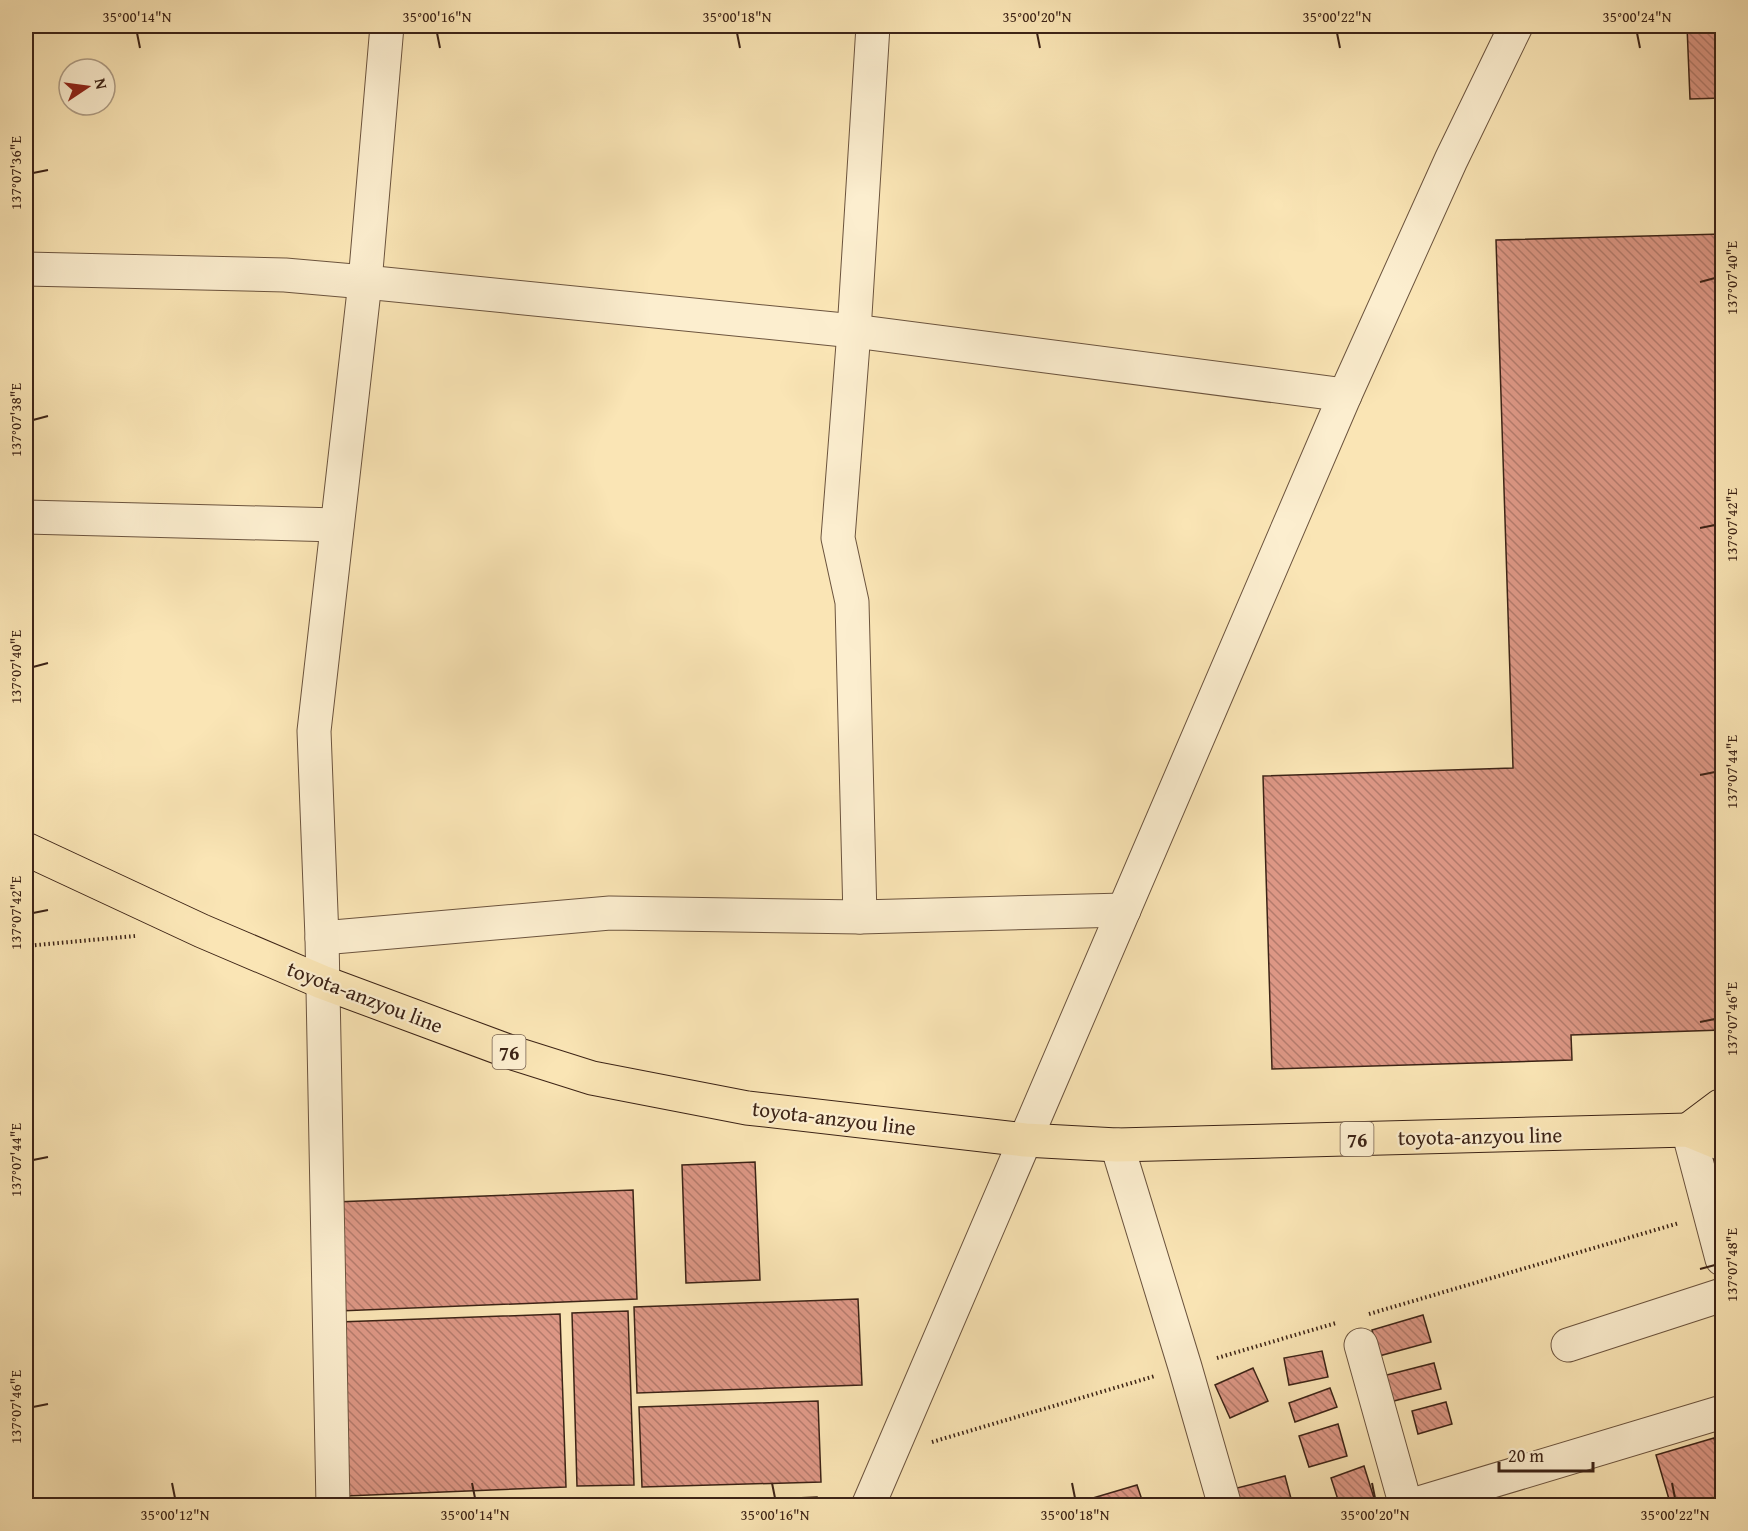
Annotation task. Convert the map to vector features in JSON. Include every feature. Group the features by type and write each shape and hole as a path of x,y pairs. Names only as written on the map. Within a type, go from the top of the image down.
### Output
{"main road":[{"name":"toyota-anzyou line","path":"26,849 202,931 322,982 516,1054 592,1078 747,1108 1025,1140 1117,1144 1688,1130 1722,1144"},
{"path":"1688,1130 1722,1106"}],"street":[{"path":"333,1506 322,938 314,731 365,282 387,26"},
{"path":"860,917 852,602 838,538 854,331 873,26"},
{"path":"868,1506 1345,395 1451,160 1516,26"},
{"path":"26,269 285,275 365,282 854,331 1345,395"},
{"path":"26,517 337,525"},
{"path":"322,938 610,913 860,917 1124,910"},
{"path":"1688,1130 1718,1245"},
{"path":"1117,1144 1225,1506"},
{"path":"1568,1345 1722,1295"},
{"path":"1358,1326 1408,1506 1722,1412"}],"path":[{"path":"26,946 143,936"},
{"path":"922,1444 1185,1367 1358,1326 1698,1217 1718,1245"}],"building":[{"path":"1687,26 1722,26 1722,98 1690,99"},
{"path":"1722,234 1722,1030 1571,1035 1572,1060 1272,1069 1263,776 1513,768 1496,240"},
{"path":"755,1162 760,1280 686,1283 682,1165"},
{"path":"633,1190 637,1299 339,1311 335,1202"},
{"path":"858,1299 862,1385 637,1393 634,1307"},
{"path":"628,1311 634,1485 577,1486 572,1313"},
{"path":"560,1314 566,1487 346,1496 339,1322"},
{"path":"1423,1315 1431,1342 1379,1356 1372,1330"},
{"path":"1322,1351 1328,1377 1289,1385 1284,1358"},
{"path":"1434,1363 1441,1389 1382,1404 1375,1378"},
{"path":"1253,1368 1268,1401 1230,1418 1215,1385"},
{"path":"1330,1388 1337,1407 1295,1422 1289,1403"},
{"path":"818,1401 821,1482 642,1487 639,1407"},
{"path":"1446,1402 1452,1424 1418,1434 1412,1411"},
{"path":"1338,1424 1347,1456 1309,1467 1299,1436"},
{"path":"1714,1438 1722,1470 1722,1501 1707,1506 1671,1506 1656,1455"},
{"path":"1364,1466 1374,1498 1353,1506 1340,1506 1331,1478"},
{"path":"1285,1476 1293,1506 1238,1506 1233,1489"},
{"path":"1137,1485 1144,1506 1087,1506 1086,1500"},
{"path":"817,1497 817,1506 641,1506 641,1505"},
{"path":"630,1499 631,1506 494,1506"},
{"path":"1491,1499 1493,1506 1472,1506"}]}
